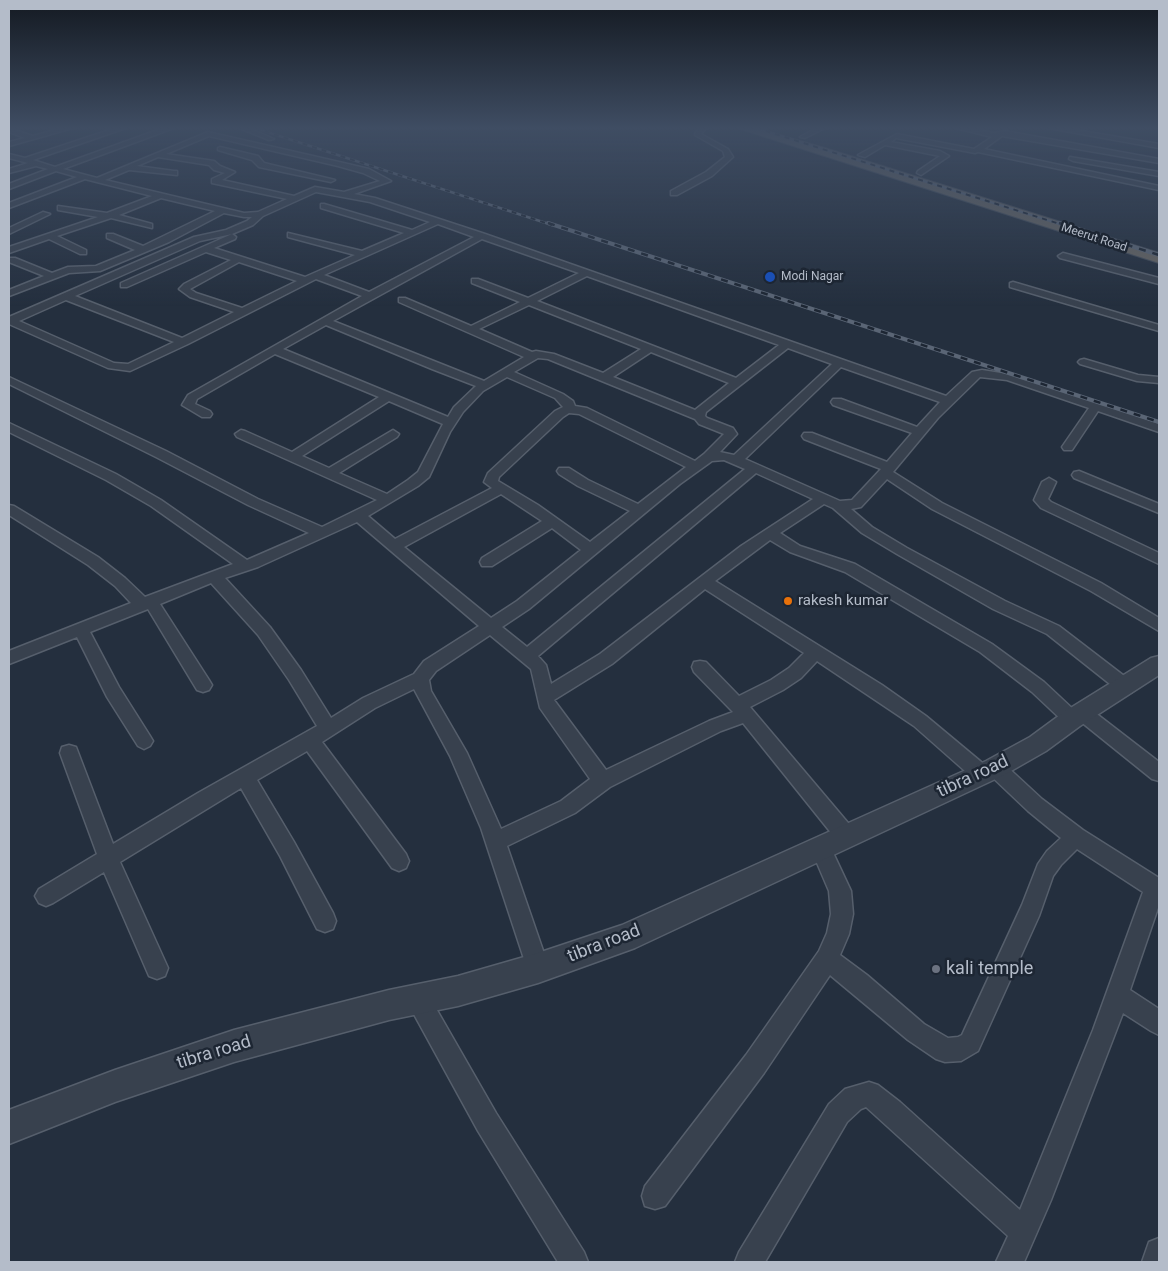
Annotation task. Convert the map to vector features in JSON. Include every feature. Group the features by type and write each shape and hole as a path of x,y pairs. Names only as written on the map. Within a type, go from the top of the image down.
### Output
{"highway":[{"name":"Meerut Road","path":"937,187 1159,258"},
{"name":"Meerut Road","path":"965,187 1159,250"}],"street":[{"path":"9,206 57,187"},
{"path":"129,187 244,215 260,214"},
{"path":"244,187 293,198"},
{"path":"9,320 197,239 229,232 250,222 260,214 318,187"},
{"path":"347,194 366,187"},
{"path":"674,193 684,187"},
{"path":"315,189 372,200 482,236 948,401"},
{"path":"10,255 50,236 161,195"},
{"path":"324,206 411,232"},
{"path":"61,208 110,215 149,226"},
{"path":"9,293 74,269 97,269 184,232 207,217 223,210"},
{"path":"9,231 46,214"},
{"path":"9,320 112,366 124,368 139,364 315,275 436,222"},
{"path":"124,285 232,236 229,232"},
{"path":"291,235 362,254"},
{"path":"50,236 83,252"},
{"path":"110,236 144,250"},
{"path":"206,414 188,406 192,397 370,296 482,236"},
{"path":"206,249 305,280"},
{"path":"10,255 52,276"},
{"path":"1063,256 1159,281"},
{"path":"240,259 184,289 193,295 243,312"},
{"path":"472,329 587,273"},
{"path":"315,275 370,296"},
{"path":"475,281 737,382"},
{"path":"1013,285 1159,328"},
{"path":"66,296 184,342"},
{"path":"402,300 532,356"},
{"path":"325,321 485,385"},
{"path":"699,416 701,410 708,404 787,344"},
{"path":"604,378 650,348"},
{"path":"276,350 450,422"},
{"path":"9,658 214,576 244,566 359,516 424,474 458,410 485,385 532,356 542,354 550,356 699,416 703,421 729,431 731,434 702,462 523,605 430,666 420,679 392,691 310,740 197,803 46,896"},
{"path":"1084,362 1137,378 1159,380"},
{"path":"736,460 839,363"},
{"path":"505,372 559,396 570,404 569,409"},
{"path":"838,505 856,504 948,401 976,374 982,373 1010,377 1159,428"},
{"path":"9,380 253,502 322,533"},
{"path":"9,394 23,387"},
{"path":"294,456 387,397"},
{"path":"837,402 920,432"},
{"path":"1068,447 1096,406"},
{"path":"592,550 491,482 493,476 559,414 569,409 583,411 702,462 726,456 838,505 868,530 902,551 999,605 1053,630 1126,687"},
{"path":"9,427 111,477 156,503 244,566"},
{"path":"241,434 387,499"},
{"path":"330,473 393,434"},
{"path":"808,436 888,470 937,506 1096,587 1159,625"},
{"path":"527,656 754,468"},
{"path":"564,470 583,483 640,510"},
{"path":"1079,475 1159,509"},
{"path":"1050,482 1042,494 1041,500 1046,505 1159,559"},
{"path":"394,546 501,489"},
{"path":"545,697 606,659 704,581 770,533 822,499"},
{"path":"9,509 93,561 147,604 203,685"},
{"path":"359,516 538,665 542,674 546,703 603,781"},
{"path":"487,562 551,522"},
{"path":"770,533 795,549 850,568 986,648 1159,773"},
{"path":"214,576 264,631 295,675 328,729"},
{"path":"704,581 816,651 920,721 1076,837 1157,889 1024,1232 1010,1262"},
{"path":"81,630 113,692 144,741"},
{"path":"496,842 568,807 603,781 715,726 794,673 816,651"},
{"name":"tibra road","path":"9,1127 186,1061 318,1023 458,990 538,968 625,938 988,771 1038,744 1159,664"},
{"path":"700,666 741,710 847,837"},
{"path":"420,679 423,692 458,754 496,842 538,968"},
{"path":"310,740 399,861"},
{"path":"69,753 108,857 157,968"},
{"path":"245,777 287,849 325,921"},
{"path":"827,959 859,983 916,1032 945,1050 961,1049 970,1042 1031,909 1045,871 1054,858 1076,837"},
{"path":"655,1196 755,1064 827,959 838,934 842,914 840,891 821,849"},
{"path":"1117,995 1159,1023"},
{"path":"418,999 487,1122 574,1262"},
{"path":"749,1262 838,1113 854,1098 869,1094 891,1111 1024,1232"},
{"path":"1156,1262 1159,1252"}],"railway":[{"path":"437,187 552,225"},
{"path":"944,187 1063,225"},
{"path":"548,223 1159,422"},
{"path":"1059,223 1159,255"}],"place":[{"name":"Modi Nagar","path":"770,277"},
{"name":"rakesh kumar","path":"788,601"},
{"name":"kali temple","path":"936,969"}]}
